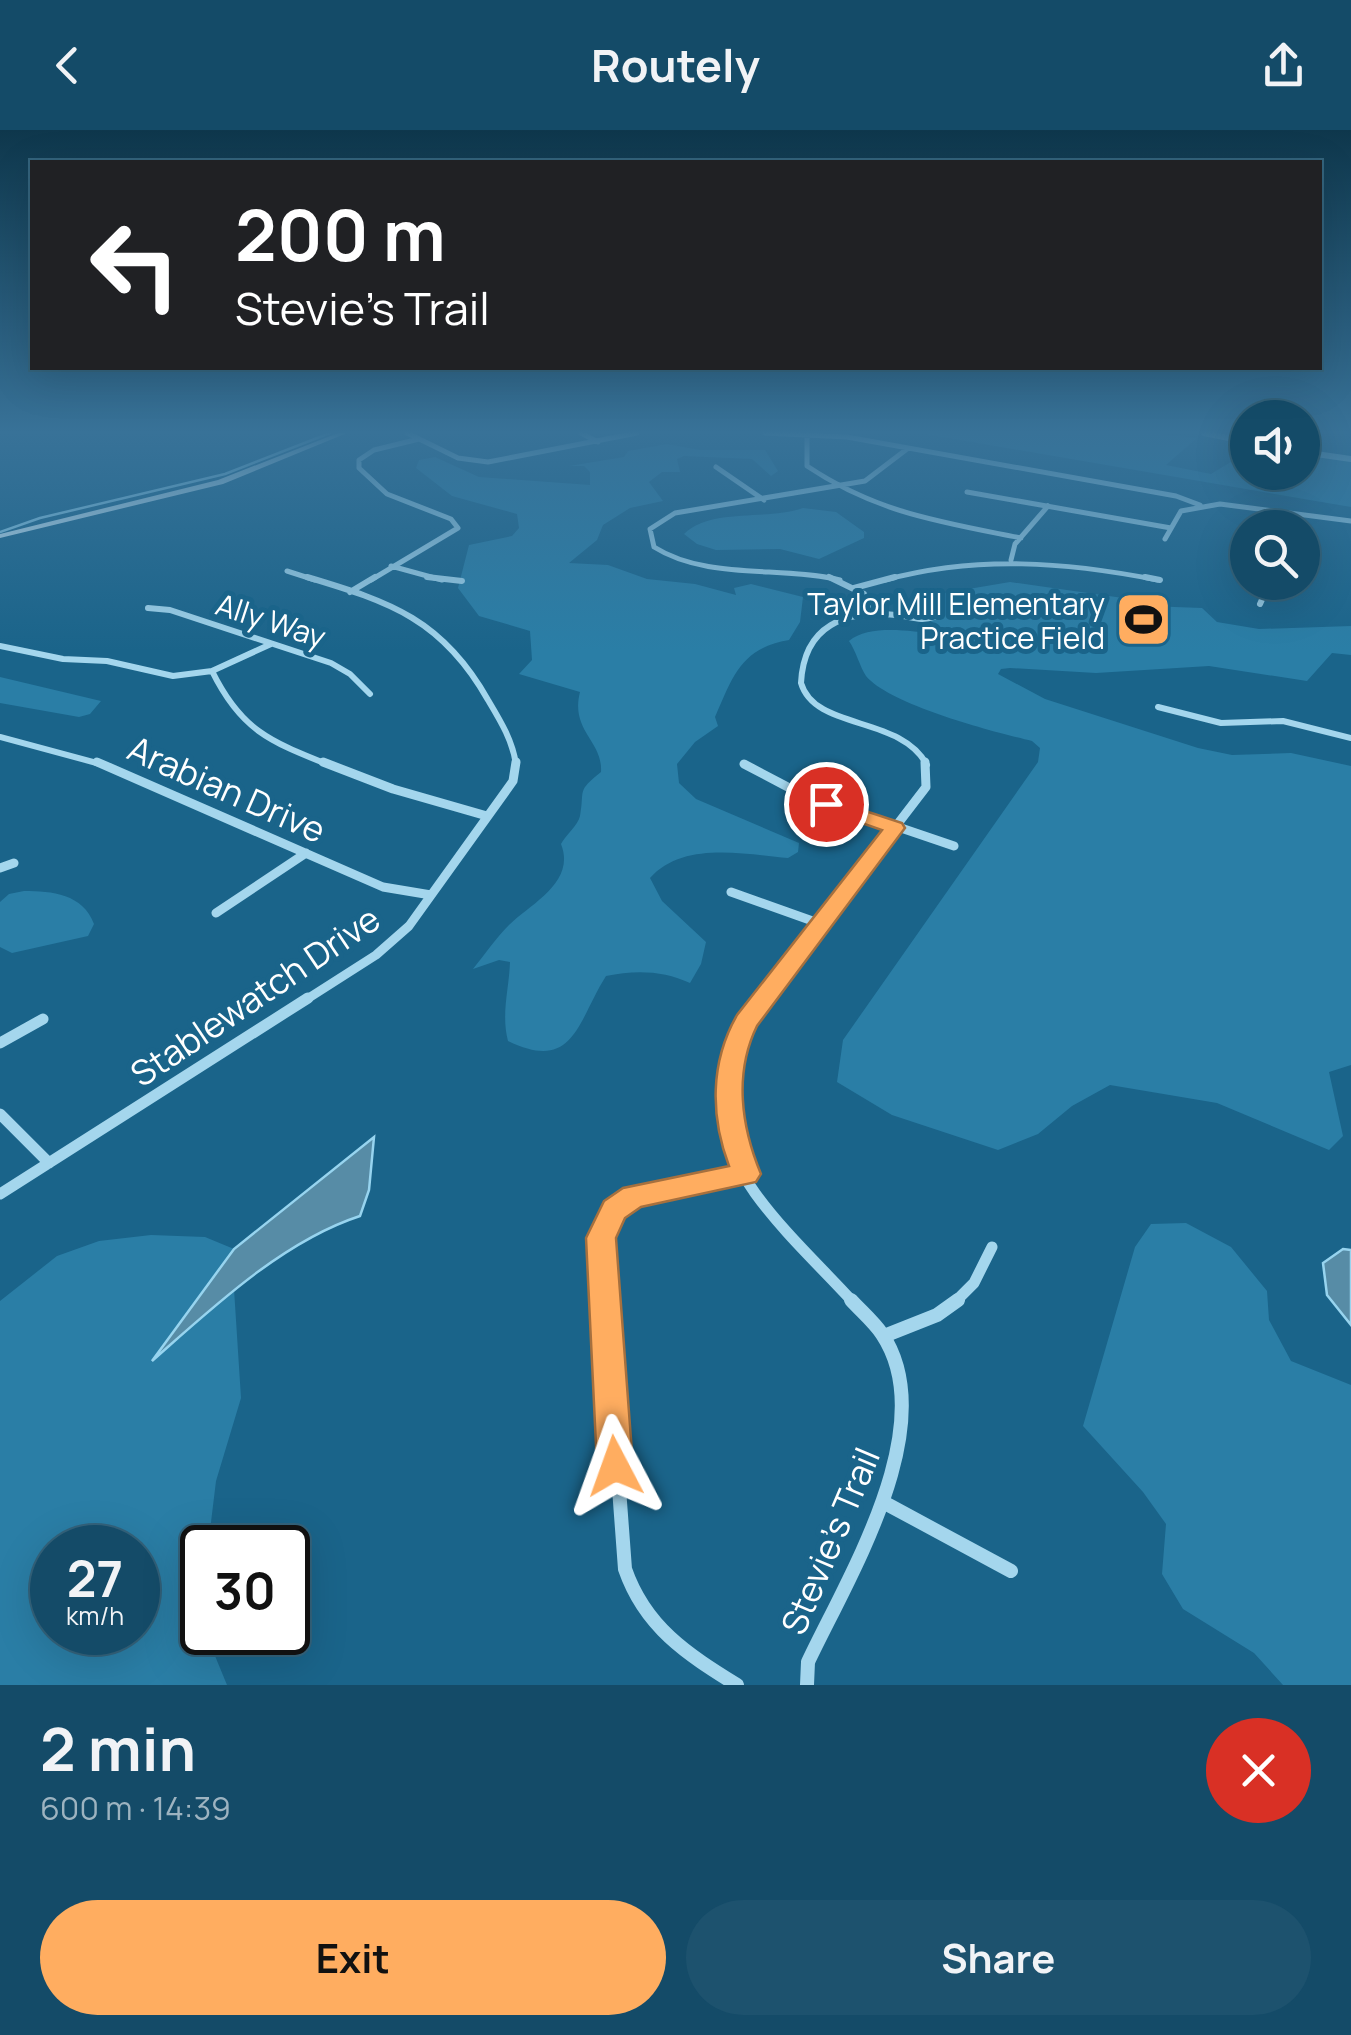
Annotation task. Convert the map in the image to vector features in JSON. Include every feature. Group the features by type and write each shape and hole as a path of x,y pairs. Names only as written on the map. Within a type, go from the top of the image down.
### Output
{"main road":[{"path":"0,536 124,506"}],"street":[{"path":"350,592 458,528 450,519 416,506"},
{"path":"726,506 675,513 656,522 650,536 659,554 688,564 787,568 854,588 870,602 874,616"},
{"path":"871,506 899,516 1021,538"},
{"path":"1011,560 1012,550 1048,506 1170,528"},
{"path":"1165,539 1181,511 1198,506"},
{"path":"1234,506 1259,510"},
{"path":"1320,518 1351,521"},
{"path":"854,588 927,568 1011,560 1088,566 1160,580"},
{"path":"391,566 433,579 462,581"},
{"name":"Stablewatch Drive","path":"0,1194 376,955 410,926 513,781 518,766 513,748 475,676 448,641 412,616 287,571"},
{"path":"1260,604 1262,600"},
{"name":"Ally Way","path":"148,608 170,610 340,668 370,694"},
{"name":"Stevie’s Trail","path":"806,1685 808,1662 883,1502 899,1452 901,1387 884,1336 753,1191 736,1147 727,1094 736,1042 746,1022 926,787 928,771 920,753 888,730 821,708 805,695 800,681 819,631 848,619 907,616"},
{"path":"0,646 64,659 108,661 156,675 212,672 271,644"},
{"path":"212,672 233,711 276,742 440,806 487,816"},
{"path":"1158,708 1220,723 1282,721 1351,738"},
{"name":"Arabian Drive","path":"0,737 100,763 383,887 431,895"},
{"path":"744,764 801,794 954,846"},
{"path":"216,913 306,854"},
{"path":"0,868 14,862"},
{"path":"730,892 821,924"},
{"path":"0,1043 43,1019"},
{"path":"0,1114 49,1163"},
{"path":"737,1685 668,1641 629,1591 620,1542 601,1238 614,1210 634,1197 746,1174"},
{"path":"884,1336 931,1321 956,1305 986,1264 992,1247"},
{"path":"883,1502 1011,1572"}],"shaded area":[{"path":"487,506 641,506 630,508 603,525 597,540 569,563 608,565 647,579 695,584 736,595 734,588 751,584 803,597 800,622 789,640 749,657 727,689 715,717 718,726 695,742 677,764 679,783 696,799 799,843 798,852 788,858 696,854 664,866 650,878 662,901 706,942 701,964 690,983 648,972 606,976 571,1038 547,1051 508,1041 505,1012 510,962 499,960 473,969 504,930 557,881 564,857 561,844 579,819 583,791 601,772 597,752 579,717 580,692 519,674 532,660 530,631 479,616 458,588 469,545 512,536 519,528 517,514"},
{"path":"803,508 836,512 864,532 864,538 819,559 780,549 716,550 697,544 684,534 709,520"},
{"path":"1010,582 1144,601 1148,606 1202,608 1217,622 1259,629 1351,626 1351,655 1332,653 1307,681 1209,666 1096,673 1010,668 1001,669 998,674 1045,699 1198,748 1232,755 1291,753 1351,766 1351,1065 1329,1072 1343,1136 1329,1150 1217,1103 1110,1085 1072,1106 1038,1134 998,1150 892,1115 837,1082 843,1040 1038,762 1040,748 1032,741 919,707 878,687 866,676 849,641 879,631 935,634 930,617 912,616 928,615 921,597"},
{"path":"0,677 101,701 90,714 79,717 0,703"},
{"path":"24,891 74,900 94,924 88,936 12,953 0,947 0,902 9,894"},
{"path":"374,1137 369,1190 360,1216 331,1227 276,1259 152,1361 234,1249"},
{"path":"1186,1223 1231,1247 1267,1291 1269,1320 1291,1361 1351,1385 1351,1685 1283,1685 1254,1653 1183,1609 1162,1574 1166,1524 1143,1492 1083,1426 1135,1247 1151,1224"},
{"path":"151,1235 205,1237 234,1249 156,1356 234,1289 241,1398 216,1481 211,1525 180,1525 180,1655 215,1655 227,1685 0,1685 0,1301 57,1256 99,1241"},
{"path":"1343,1249 1351,1250 1351,1325 1327,1295 1323,1263"}],"waterway":[{"path":"0,532 92,506"}],"place":[{"name":"Taylor Mill Elementary Practice Field","path":"1144,620"}],"route":[{"path":"615,1466 601,1238 606,1222 622,1202 644,1192 746,1174 736,1147 727,1094 736,1042 746,1022 895,828 826,804"}]}
